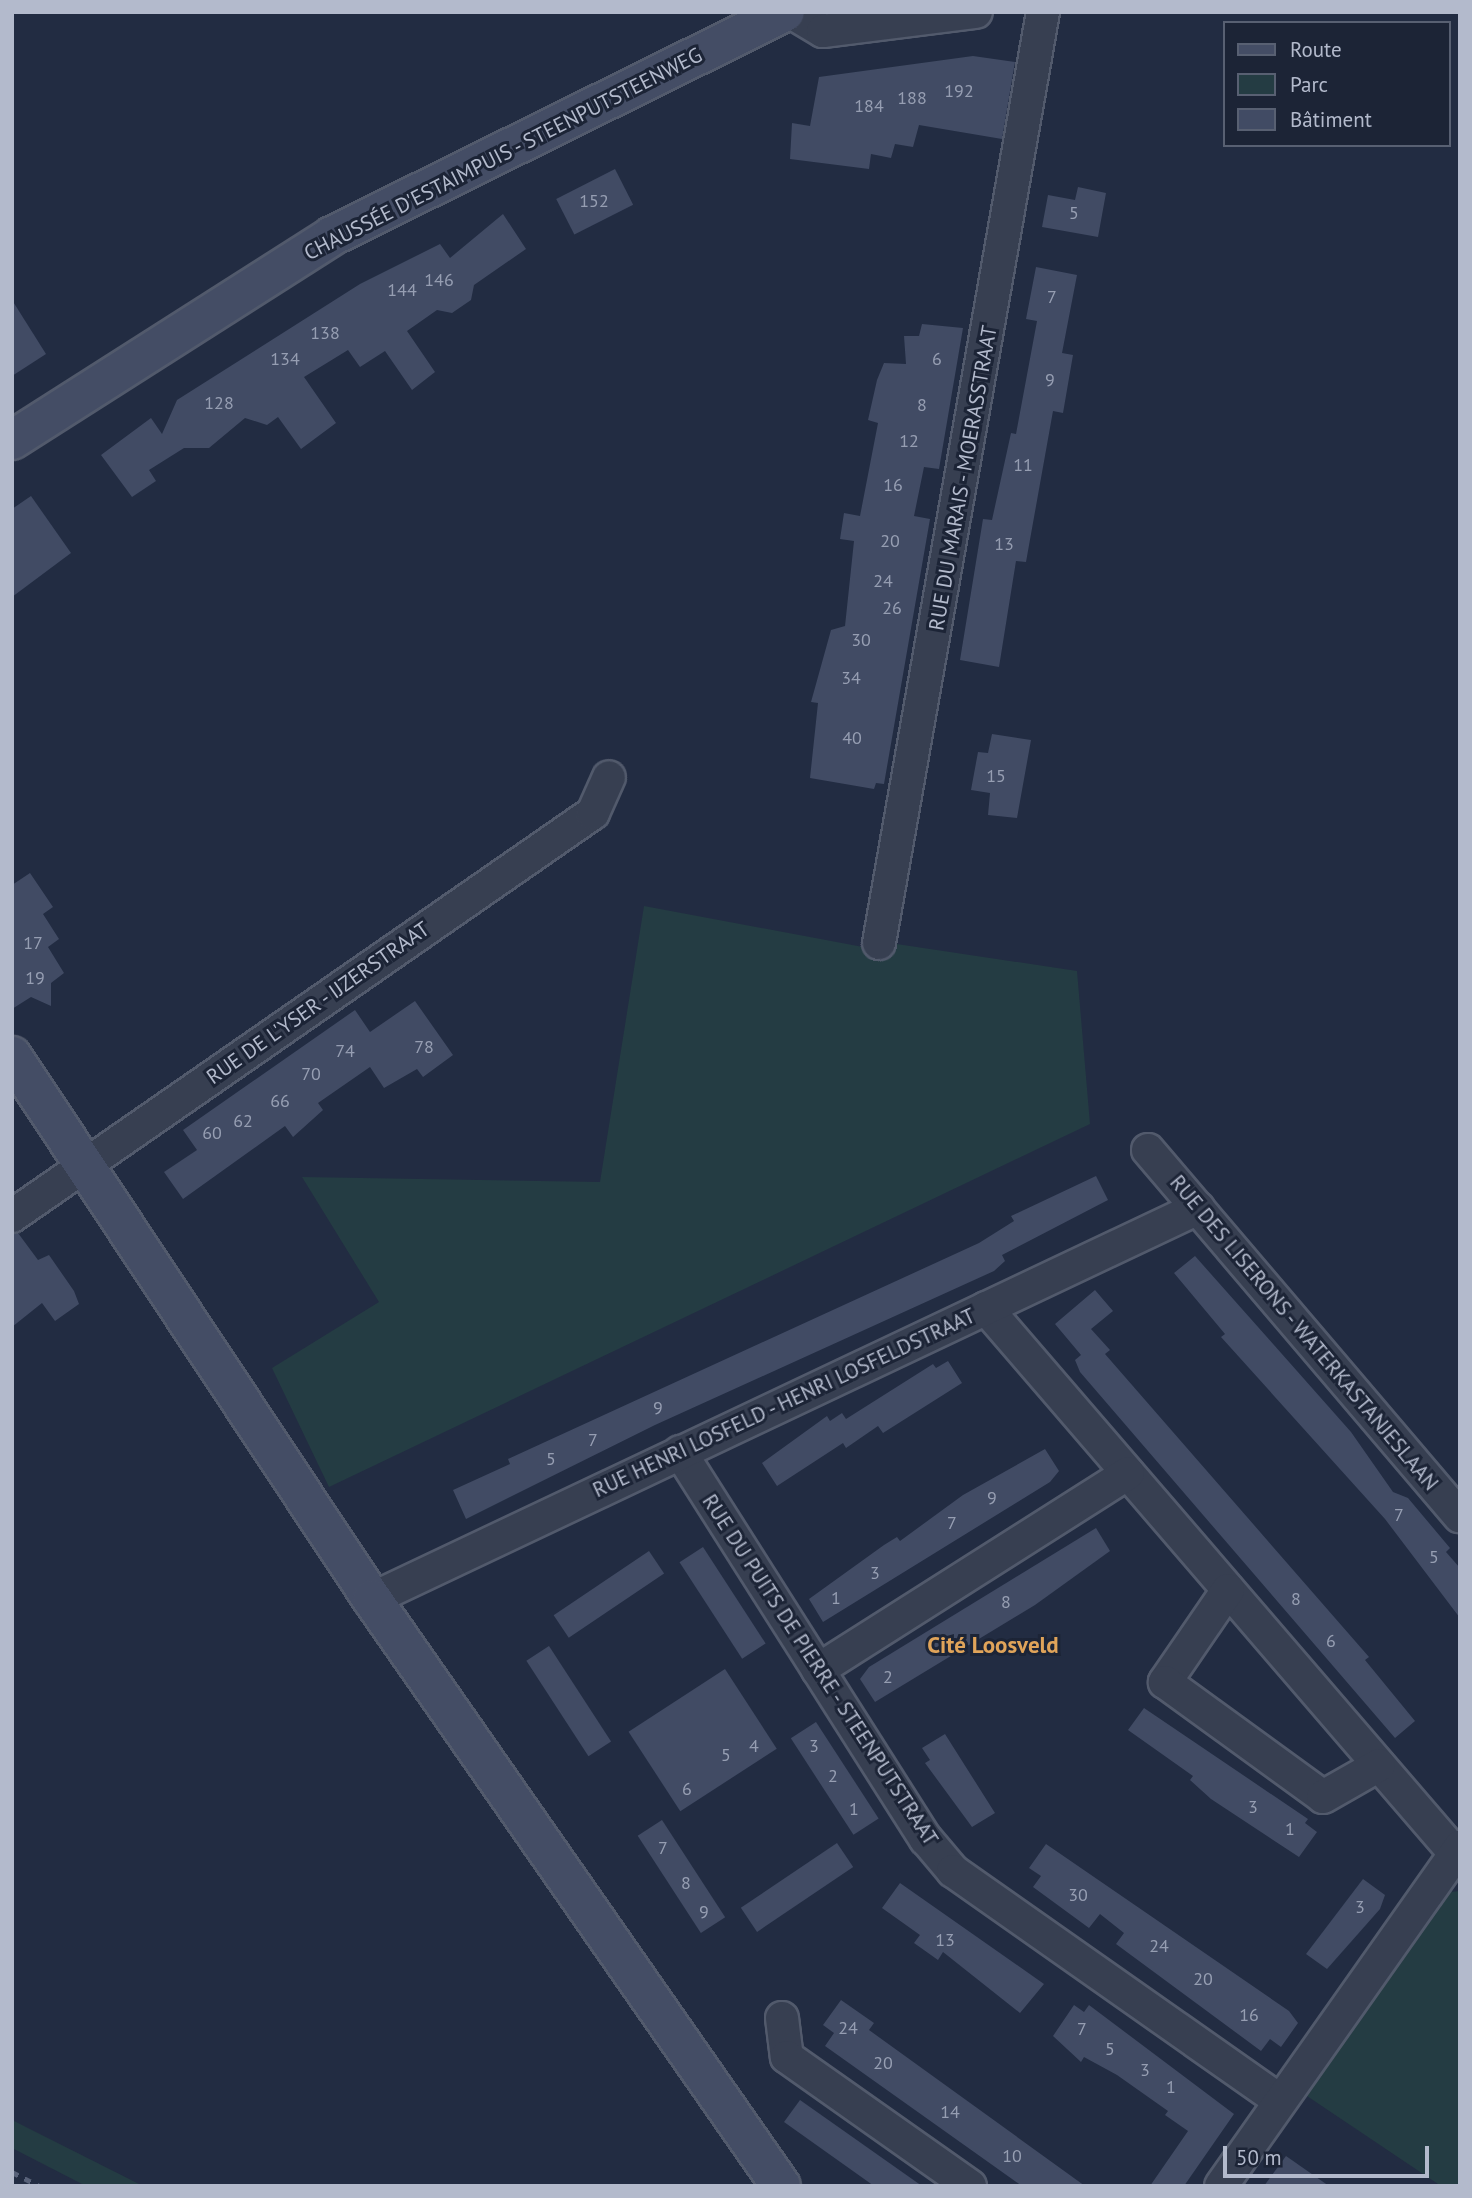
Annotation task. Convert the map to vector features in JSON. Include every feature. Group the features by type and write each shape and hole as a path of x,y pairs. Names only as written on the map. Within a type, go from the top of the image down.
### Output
{"main road":[{"name":"CHAUSSÉE D'ESTAIMPUIS - STEENPUTSTEENWEG","path":"12,440 332,236 785,12"},
{"path":"12,1056 372,1599 781,2186"}],"street":[{"path":"792,12 822,31 976,12"},
{"name":"RUE DU MARAIS - MOERASSTRAAT","path":"879,943 1042,12"},
{"name":"RUE DE L'YSER - IJZERSTRAAT","path":"12,1216 593,813 609,777"},
{"name":"RUE DES LISERONS - WATERKASTANJESLAAN","path":"1148,1150 1460,1516"},
{"name":"RUE HENRI LOSFELD - HENRI LOSFELDSTRAAT","path":"372,1599 1198,1208"},
{"path":"986,1308 1379,1765 1458,1853 1278,2099 1221,2186"},
{"name":"RUE DU PUITS DE PIERRE - STEENPUTSTRAAT","path":"680,1452 926,1839 953,1871 1278,2099"},
{"path":"818,1670 1128,1473"},
{"path":"1228,1590 1166,1682 1323,1797 1379,1765"},
{"path":"782,2018 787,2057 970,2186"}],"green space":[{"path":"644,906 863,947 890,943 1077,971 1090,1124 329,1487 272,1368 379,1302 302,1177 600,1182"},
{"path":"1460,1891 1460,2186 1441,2186 1304,2094 1450,1892"},
{"path":"12,2120 143,2186 86,2186 12,2148"}],"building":[{"path":"973,56 1015,62 1002,139 919,125 913,147 895,144 891,158 871,154 869,169 790,159 792,123 810,126 819,77"},
{"path":"615,169 633,205 574,235 556,199"},
{"path":"1078,187 1106,193 1098,237 1042,227 1048,195 1075,200"},
{"path":"503,214 526,249 474,285 471,300 452,313 437,310 407,331 435,372 412,390 385,351 360,367 348,350 304,377 336,423 301,449 278,417 267,425 245,418 209,448 184,448 149,470 156,481 132,497 101,455 151,418 162,434 177,400 360,284 440,244 450,258"},
{"path":"1036,267 1077,275 1062,353 1073,355 1063,413 1053,411 1026,562 1016,561 999,667 960,660 983,519 992,520 1011,433 1016,434 1037,321 1026,319"},
{"path":"12,300 46,354 12,376"},
{"path":"922,324 963,328 939,469 924,467 914,516 930,519 884,784 876,783 874,789 810,778 818,703 811,702 831,630 845,626 854,541 840,539 844,513 860,516 878,423 868,420 877,380 884,363 906,364 904,336 919,336"},
{"path":"31,496 71,553 12,597 12,509"},
{"path":"992,734 1031,740 1017,818 988,815 990,793 971,790 978,752 988,753"},
{"path":"30,873 53,907 43,914 59,939 48,947 64,973 51,983 51,1006 31,997 12,1009 12,885"},
{"path":"415,1001 453,1055 423,1077 417,1069 384,1088 370,1067 318,1103 323,1110 293,1137 285,1126 183,1199 164,1172 197,1150 183,1130 355,1010 370,1032"},
{"path":"1096,1176 1108,1200 1002,1255 1005,1261 994,1271 655,1425 466,1519 453,1490 510,1464 508,1459 979,1243 1014,1221 1011,1216"},
{"path":"18,1233 38,1260 49,1255 74,1291 79,1304 55,1321 42,1303 12,1327 12,1234"},
{"path":"1195,1256 1351,1432 1393,1492 1408,1498 1450,1548 1446,1552 1460,1568 1460,1618 1385,1519 1221,1337 1225,1334 1174,1273"},
{"path":"1095,1290 1113,1311 1091,1329 1110,1350 1105,1354 1369,1657 1365,1660 1415,1721 1395,1738 1080,1372 1075,1360 1081,1355 1055,1324"},
{"path":"948,1361 962,1383 883,1433 878,1426 846,1448 843,1443 777,1486 762,1463 827,1416 830,1421 842,1413 846,1419 933,1364 936,1368"},
{"path":"1045,1449 1059,1471 1050,1482 823,1622 809,1599 884,1545 897,1537 900,1541 963,1495"},
{"path":"1096,1528 1110,1551 1035,1605 875,1702 860,1679 869,1667"},
{"path":"703,1547 766,1643 742,1659 680,1562"},
{"path":"649,1551 664,1573 569,1638 554,1615"},
{"path":"549,1646 611,1742 588,1756 526,1661"},
{"path":"725,1669 777,1749 680,1811 629,1732"},
{"path":"1144,1708 1308,1819 1305,1823 1317,1832 1299,1857 1211,1799 1190,1780 1193,1776 1128,1730"},
{"path":"816,1722 879,1818 853,1835 791,1738"},
{"path":"945,1734 995,1813 972,1827 925,1763 930,1760 922,1748"},
{"path":"662,1820 725,1917 701,1933 638,1836"},
{"path":"837,1843 853,1867 757,1932 741,1908"},
{"path":"1046,1844 1289,2011 1298,2023 1281,2047 1270,2039 1261,2051 1116,1944 1124,1933 1100,1914 1089,1928 1033,1887 1041,1876 1029,1868"},
{"path":"1363,1879 1385,1895 1380,1909 1327,1969 1306,1954"},
{"path":"900,1883 1044,1984 1020,2013 943,1952 938,1960 914,1943 920,1935 882,1908"},
{"path":"841,2000 874,2023 869,2030 1085,2186 1022,2186 825,2046 834,2033 823,2025"},
{"path":"1074,2005 1084,2012 1089,2005 1234,2114 1184,2186 1150,2186 1188,2131 1165,2115 1168,2111 1117,2075 1084,2057 1081,2062 1053,2036"},
{"path":"800,2100 922,2186 874,2186 784,2122"},
{"path":"1286,2156 1329,2186 1264,2186"}],"railway":[{"path":"12,2172 39,2186"}],"district":[{"name":"Cité Loosveld","path":"993,1645"}]}
